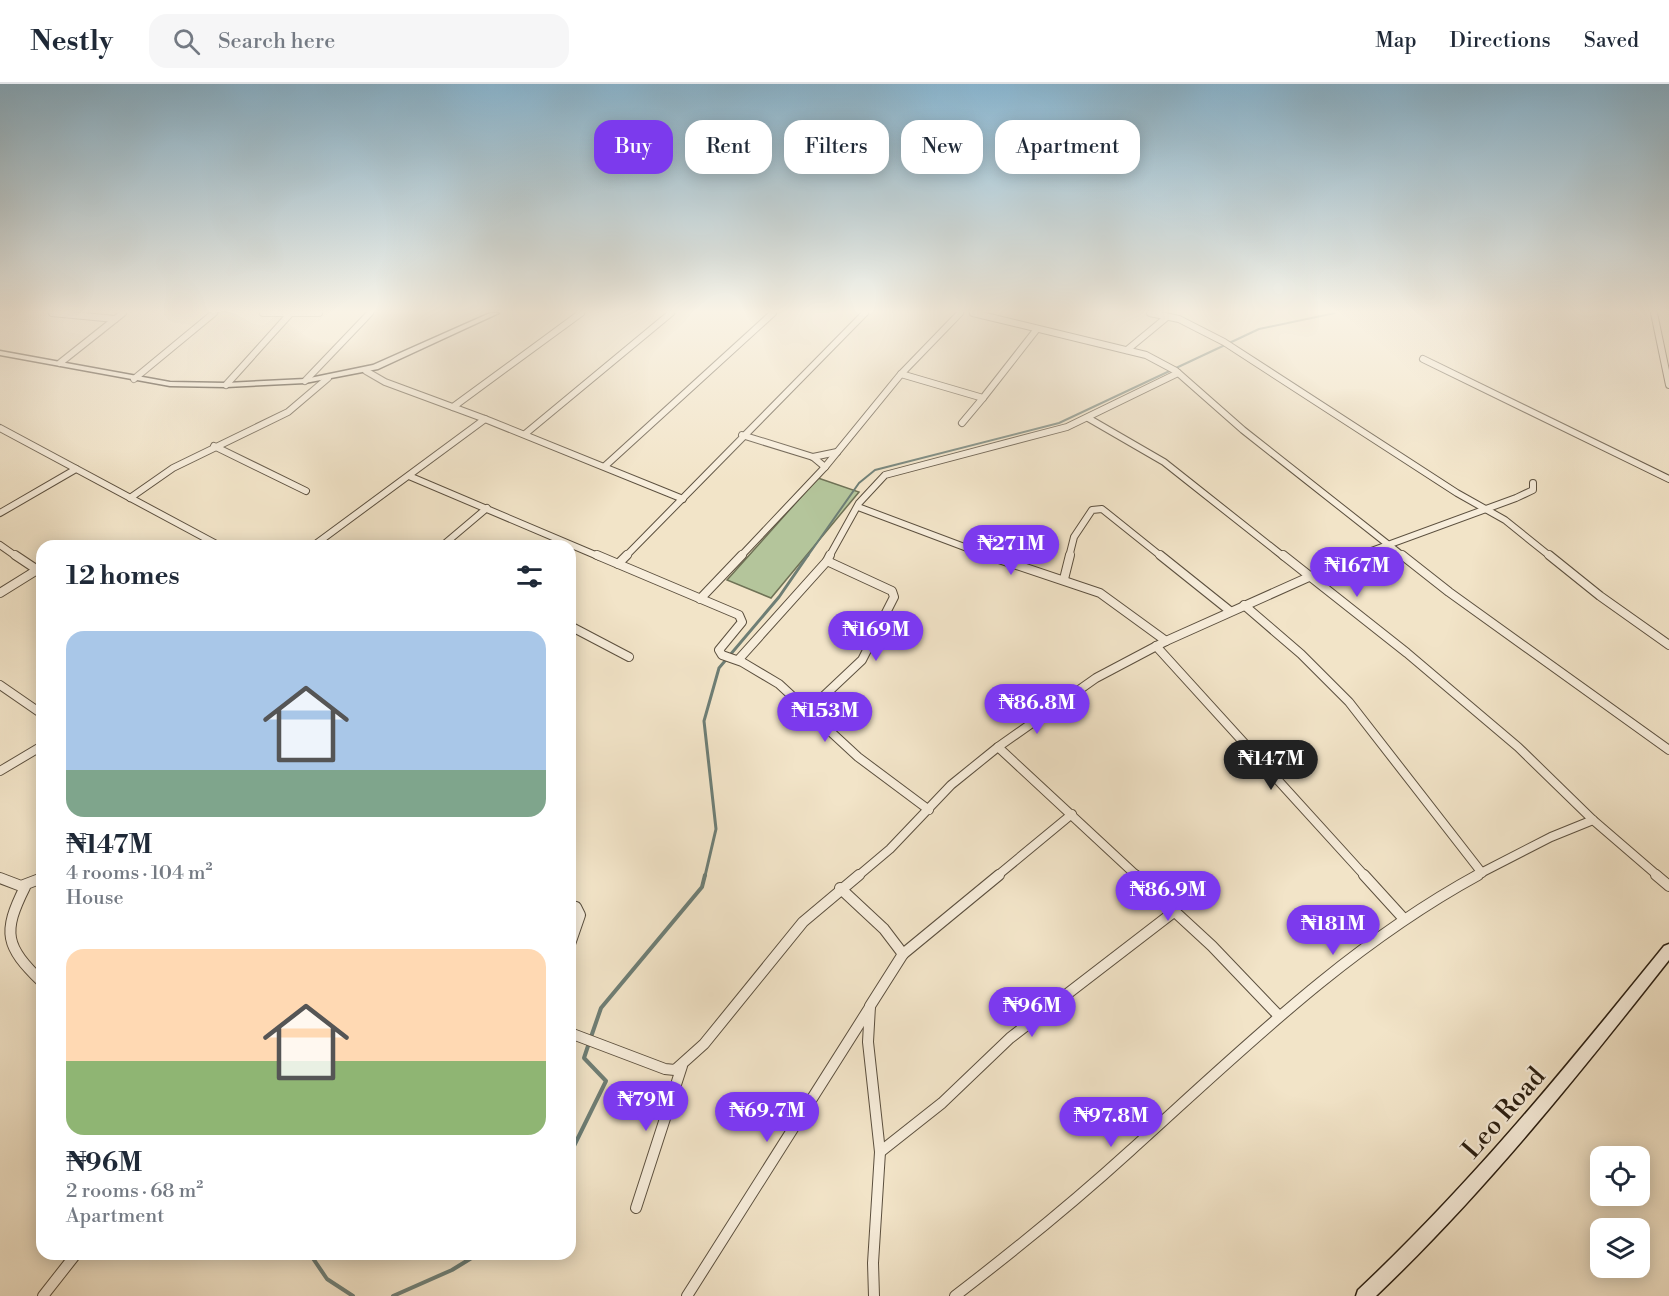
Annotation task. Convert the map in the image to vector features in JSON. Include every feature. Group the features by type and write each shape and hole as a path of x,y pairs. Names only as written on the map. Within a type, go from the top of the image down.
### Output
{"street":[{"path":"90,370 170,384 226,385 305,381 366,370 385,382 485,418 683,499"},
{"path":"134,379 145,370"},
{"path":"226,385 240,370"},
{"path":"305,381 315,370"},
{"path":"453,407 504,370"},
{"path":"525,434 603,370"},
{"path":"605,466 711,370"},
{"path":"618,564 806,370"},
{"path":"700,599 825,466 905,370"},
{"path":"962,423 1005,370"},
{"path":"1267,370 1530,539 1593,591 1669,645"},
{"path":"1447,370 1669,479"},
{"path":"1667,370 1669,385"},
{"path":"739,659 827,561 858,507 879,479 894,471 1033,436 1088,418 1175,371 1243,430 1504,633 1669,750"},
{"path":"901,374 983,398"},
{"path":"129,498 173,468 214,446 288,412 328,378"},
{"path":"321,540 485,418"},
{"path":"1088,418 1164,462 1309,576 1482,716 1593,820 1669,886"},
{"path":"0,428 209,540"},
{"path":"742,435 813,457 825,466"},
{"path":"214,446 306,491"},
{"path":"813,457 837,452"},
{"path":"0,513 76,469"},
{"path":"409,476 559,540"},
{"path":"576,1036 665,1069 675,1070 682,1066 704,1044 796,929 840,888 890,849 951,785 998,747 1096,678 1230,611 1387,543 1533,490 1533,483"},
{"path":"858,507 983,554 1065,579 1100,593 1166,641"},
{"path":"449,540 487,508"},
{"path":"1065,579 1078,528 1092,510 1102,509 1230,611"},
{"path":"0,545 36,568"},
{"path":"576,547 742,618 719,650 726,656 739,659 762,672 810,709 860,758 929,810"},
{"path":"810,709 862,660 894,595 892,591 827,561"},
{"path":"0,593 36,573"},
{"path":"1244,605 1301,654 1349,702 1482,873"},
{"path":"576,629 629,657"},
{"path":"1156,646 1404,919"},
{"path":"0,685 36,710"},
{"path":"998,747 1175,911 1278,1015"},
{"path":"0,771 36,750"},
{"path":"687,1296 903,954 1072,814"},
{"path":"956,1296 1031,1238 1278,1015 1404,919 1482,873 1565,831 1593,820"},
{"path":"0,878 15,886 25,887 36,881"},
{"path":"25,887 10,915 7,932 11,946 36,975"},
{"path":"840,888 884,929 903,954"},
{"path":"576,908 580,915 576,927"},
{"path":"880,1152 942,1103 1010,1038 1175,911"},
{"name":"Leo Road","path":"1364,1296 1432,1231 1530,1123 1669,950"},
{"path":"870,1006 868,1042 880,1152 873,1263 874,1296"},
{"path":"636,1208 650,1176 663,1124 682,1066"},
{"path":"43,1296 71,1260"}],"green space":[{"path":"818,478 859,492 771,598 727,580"}],"waterway":[{"path":"807,557 859,483 875,470 1059,423 1173,370"},
{"path":"705,876 716,829 704,721 719,668 779,597 808,555"},
{"path":"591,1037 601,1008 702,887 705,875"},
{"path":"576,1142 606,1081 584,1058 589,1043"},
{"path":"314,1260 327,1279 353,1296"},
{"path":"393,1296 452,1270 468,1260"}]}
